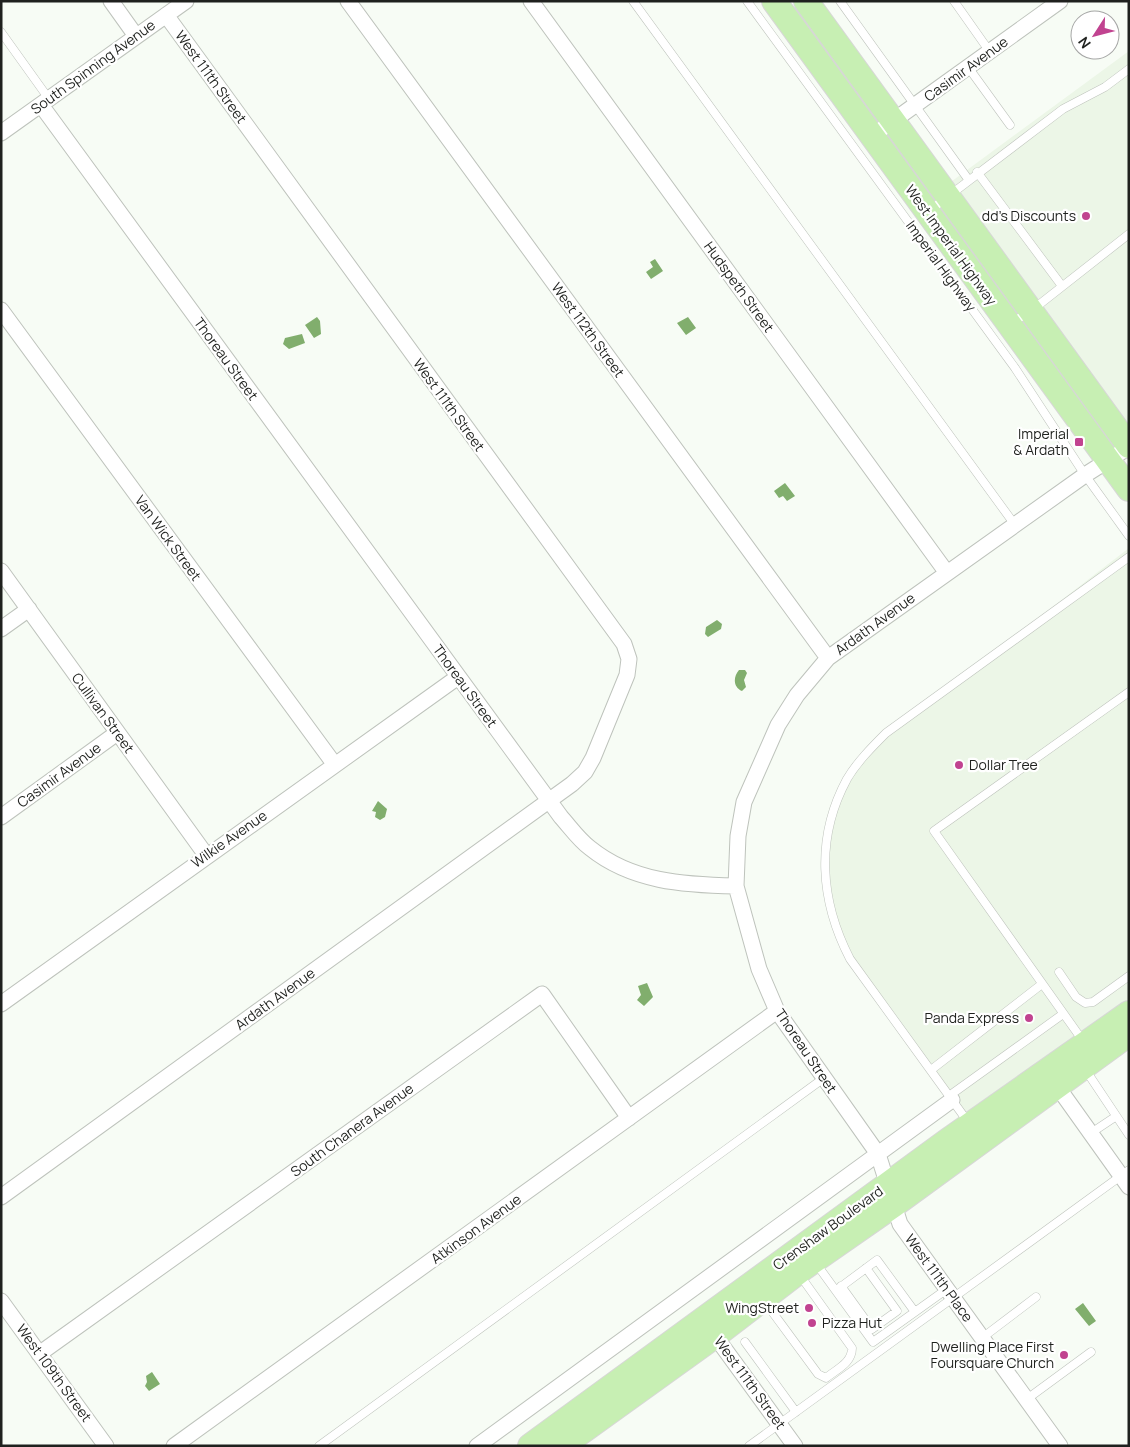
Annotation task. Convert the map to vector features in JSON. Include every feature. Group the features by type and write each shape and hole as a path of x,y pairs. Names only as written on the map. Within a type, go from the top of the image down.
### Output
{"main road":[{"name":"West Imperial Highway","path":"774,1 1129,489"},
{"name":"West Imperial Highway","path":"806,1 1129,446"},
{"name":"Crenshaw Boulevard","path":"536,1444 709,1328 1052,1080 1085,1056 1129,1013"},
{"name":"Crenshaw Boulevard","path":"1085,1056 1127,1039"},
{"name":"Crenshaw Boulevard","path":"562,1446 709,1328 763,1299 806,1266 891,1195 970,1125 1052,1080"}],"street":[{"path":"111,1 136,36"},
{"name":"South Spinning Avenue","path":"1,134 186,1"},
{"name":"West 112th Street","path":"348,1 828,658"},
{"name":"Hudspeth Street","path":"531,1 947,573"},
{"name":"Casimir Avenue","path":"872,136 1059,2"},
{"name":"West 111th Street","path":"166,15 624,644 628,659 626,675 593,758 585,772 548,801"},
{"name":"Thoreau Street","path":"45,102 548,801 590,848 626,870 657,880 684,884 736,886 759,968 777,1012 878,1154 891,1195"},
{"name":"Van Wick Street","path":"1,310 335,765"},
{"name":"Ardath Avenue","path":"736,886 738,836 744,802 778,726 797,696 828,658 1014,525 1129,446"},
{"name":"Cullivan Street","path":"1,571 206,855"},
{"path":"1,629 29,609"},
{"name":"Wilkie Avenue","path":"1,1004 206,855 458,676"},
{"name":"Casimir Avenue","path":"1,817 117,734"},
{"name":"Ardath Avenue","path":"1,1197 548,801"},
{"name":"South Chanera Avenue","path":"40,1354 542,994 629,1118"},
{"name":"Atkinson Avenue","path":"174,1446 777,1012"},
{"path":"1052,1080 1126,1178"},
{"path":"477,1446 878,1154 950,1098"},
{"name":"West 111th Place","path":"891,1195 900,1224 1060,1446"},
{"name":"West 109th Street","path":"1,1301 106,1446"},
{"name":"West 111th Street","path":"709,1328 796,1446"}],"lane":[{"path":"633,1 1014,525"},
{"name":"Imperial Highway","path":"747,1 1015,368 1085,475 1129,536"},
{"path":"840,1 968,179"},
{"path":"954,1 990,52"},
{"path":"1,32 45,102"},
{"path":"968,67 1010,125"},
{"path":"927,212 977,172 1063,109 1104,87 1126,71 1129,81"},
{"path":"977,172 1062,286"},
{"path":"1009,324 1031,311 1129,234"},
{"path":"970,1125 850,958 838,936 830,912 825,886 824,861 827,833 835,805 847,779 864,756 886,733 1129,557"},
{"path":"1129,692 934,831 1063,1014 1115,1117 1129,1135"},
{"path":"1059,972 1076,997 1085,1003 1093,1002 1129,976"},
{"path":"930,1070 1042,984"},
{"path":"950,1098 1063,1014"},
{"path":"319,1446 824,1078"},
{"path":"1091,1133 1115,1117"},
{"path":"749,1446 950,1294 1126,1178"},
{"path":"839,1288 877,1260 915,1312"},
{"path":"806,1266 839,1288 872,1329 897,1311 866,1268"},
{"path":"763,1299 818,1374 826,1378 849,1361 852,1355 852,1348 806,1266"},
{"path":"839,1288 873,1342 915,1312 950,1294"},
{"path":"982,1338 1036,1297"},
{"path":"745,1342 796,1412"},
{"path":"1027,1399 1091,1352"}],"shaded area":[{"path":"1129,51 1129,439 944,187 1117,60 1120,60 1120,58"},
{"path":"655,259 663,271 651,279 646,272 653,267 650,262"},
{"path":"317,317 320,321 321,334 314,338 305,325"},
{"path":"688,317 696,328 686,335 677,323"},
{"path":"302,334 305,343 289,349 283,344 285,338"},
{"path":"785,483 795,496 787,501 783,496 779,498 774,491"},
{"path":"1129,548 1129,1005 970,1119 852,959 841,935 827,888 830,832 838,804 850,779 865,758 888,734"},
{"path":"717,620 722,624 721,629 708,637 705,634 706,627"},
{"path":"739,670 745,670 747,673 744,680 746,687 742,691 735,682"},
{"path":"378,801 387,809 385,817 380,820 375,817 376,812 372,811"},
{"path":"647,983 653,997 644,1006 637,1000 641,995 638,986"},
{"path":"1083,1303 1096,1321 1089,1326 1075,1309"},
{"path":"152,1372 160,1384 149,1391 145,1386 147,1382 146,1376"}],"place":[{"name":"dd's Discounts","path":"1086,216"},
{"name":"Imperial & Ardath","path":"1079,442"},
{"name":"Dollar Tree","path":"959,765"},
{"name":"Panda Express","path":"1029,1018"},
{"name":"WingStreet","path":"809,1308"},
{"name":"Pizza Hut","path":"812,1323"},
{"name":"Dwelling Place First Foursquare Church","path":"1064,1355"}]}
